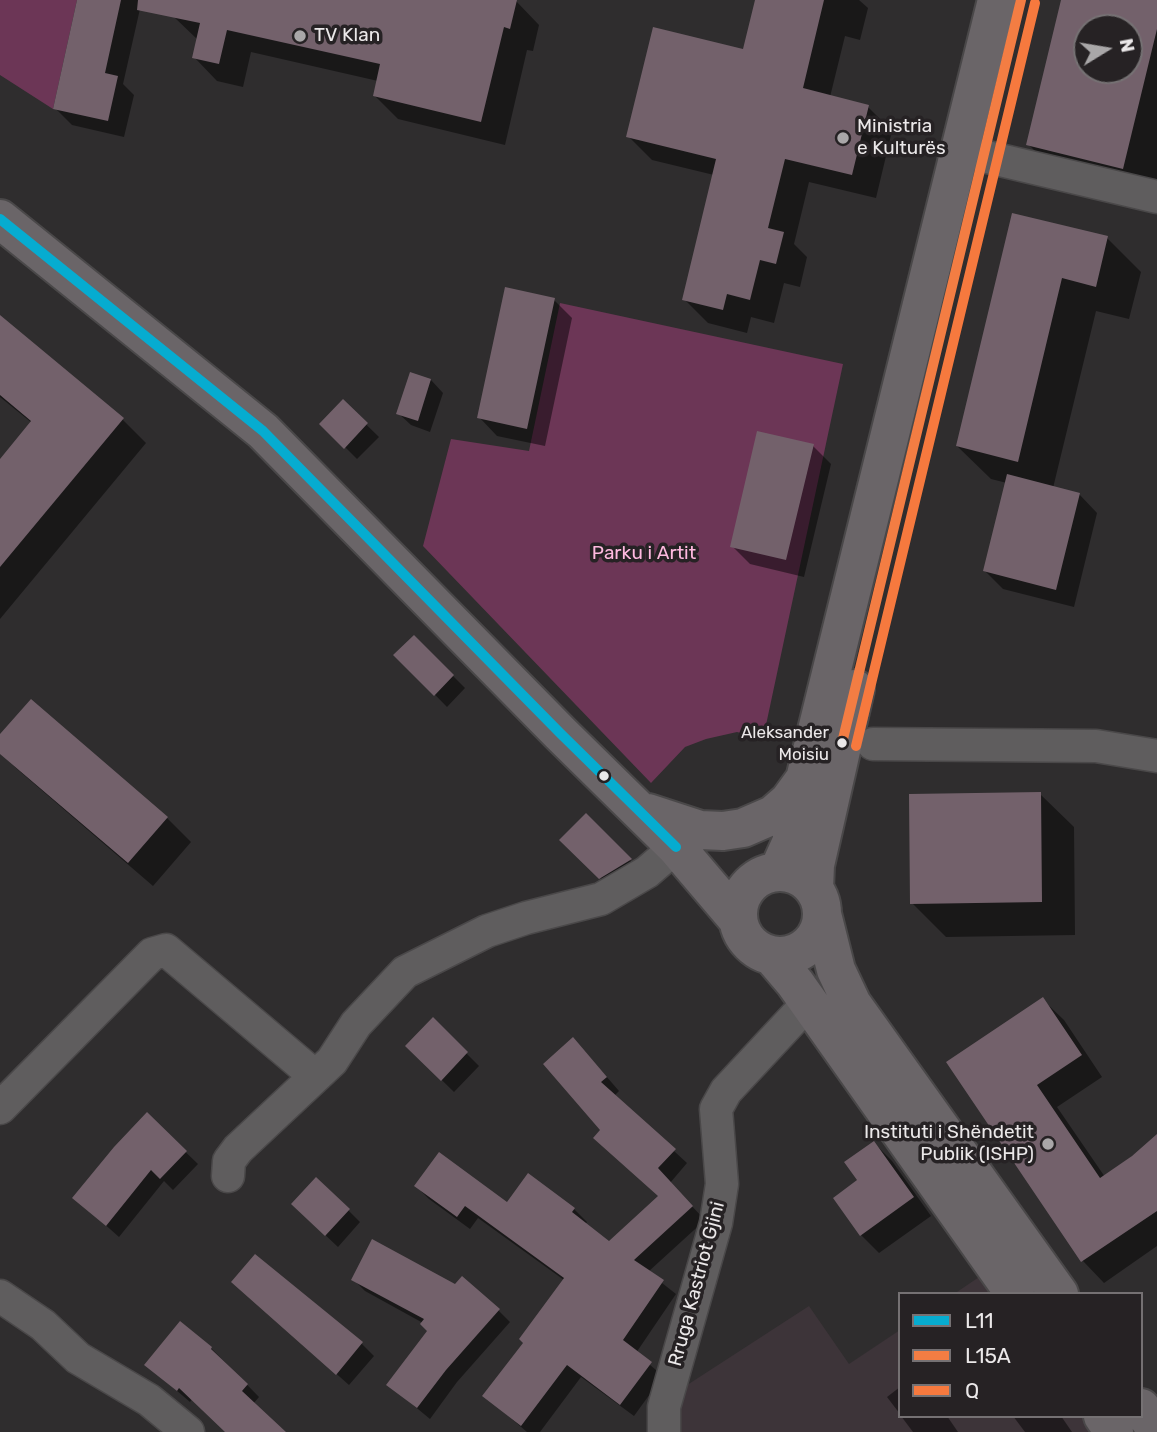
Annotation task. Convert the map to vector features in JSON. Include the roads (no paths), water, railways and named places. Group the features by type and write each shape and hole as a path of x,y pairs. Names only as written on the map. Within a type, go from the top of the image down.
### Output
{"main road":[{"path":"738,920 740,903 748,887 770,874 791,843 997,0"},
{"path":"772,956 789,956 804,949 814,940 820,928 815,865 826,811 1021,0"},
{"path":"0,219 262,431 676,847 738,920 744,936 756,949 772,956 784,968 1014,1292"},
{"path":"636,807 700,830 743,828 773,815 789,801 805,779"},
{"path":"676,847 770,874 792,874 804,880 818,902 842,986 852,1004 1058,1292"},
{"path":"1143,1411 1157,1430"}],"street":[{"path":"983,156 1157,197"},
{"path":"873,744 1096,746 1157,756"},
{"path":"228,1175 229,1161 238,1149 332,1061 356,1024 405,972 487,931 600,899 647,872 676,847"},
{"path":"0,1108 152,954 166,950 315,1076"},
{"name":"Rruga Kastriot Gjini","path":"664,1432 664,1407 716,1223 722,1184 721,1153 715,1124 716,1109 726,1091 808,1002"},
{"path":"0,1296 43,1325 78,1358 149,1400 188,1432"}],"place":[{"name":"TV Klan","path":"300,36"},
{"name":"Ministria e Kulturës","path":"843,138"},
{"name":"Aleksander Moisiu","path":"842,743"},
{"name":"Instituti i Shëndetit Publik (ISHP)","path":"1048,1144"}],"park label":[{"name":"Parku i Artit","path":"644,554"}]}
